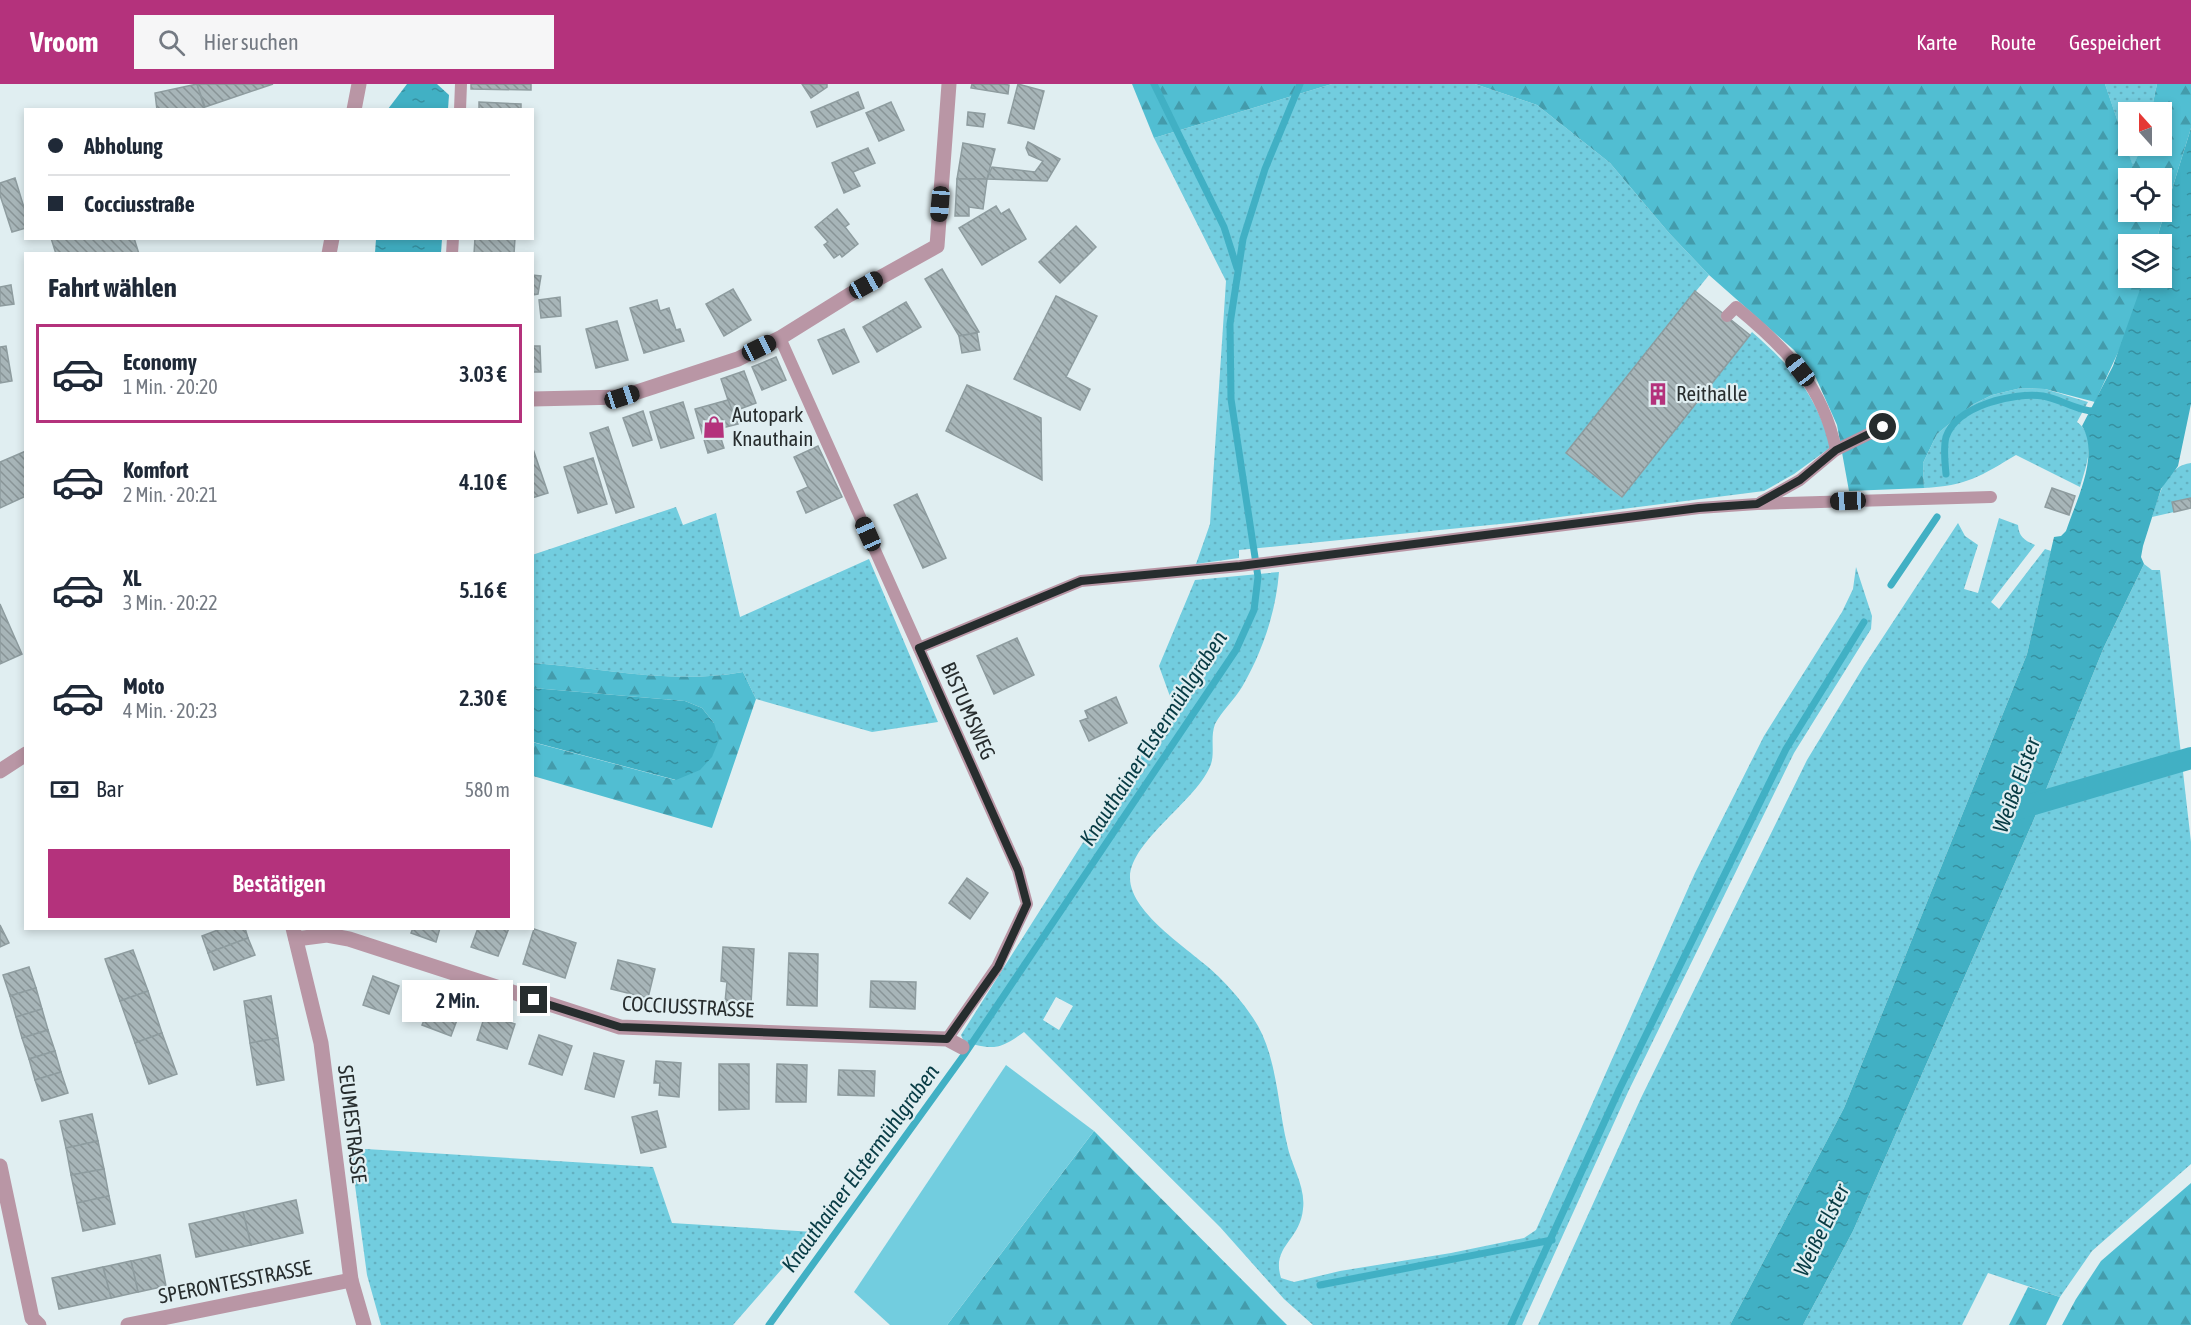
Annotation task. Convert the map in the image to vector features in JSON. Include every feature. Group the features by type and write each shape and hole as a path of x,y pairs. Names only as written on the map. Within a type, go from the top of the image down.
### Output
{"street":[{"path":"354,108 359,84"},
{"path":"534,399 622,397 738,359 780,338 849,295 937,246 948,84"},
{"path":"0,771 24,755"},
{"name":"COCCIUSSTRASSE","path":"294,934 327,935 349,939 620,1027 947,1039 962,1047"},
{"name":"SEUMESTRASSE","path":"294,934 321,1043 351,1280 364,1325"},
{"path":"0,1166 32,1318 39,1325"},
{"name":"SPERONTESSTRASSE","path":"128,1325 351,1280"}],"lane":[{"path":"460,108 461,84"},
{"path":"1727,316 1736,307 1789,356 1811,384 1830,421 1836,450"},
{"name":"BISTUMSWEG","path":"780,338 1018,870 1027,904 998,967 947,1039"},
{"path":"1757,504 1800,480 1836,450 1883,427"},
{"path":"919,648 1081,581 1240,566 1699,508 1757,504 1991,497"}],"shaded area":[{"path":"1332,84 1475,84 1537,105 1610,163 1669,233 1709,275 1566,453 1621,497 1752,332 1780,358 1801,383 1818,411 1831,447 1794,474 1764,491 1520,522 1239,550 1239,558 1196,564 1210,524 1226,281 1154,138"},
{"path":"2105,84 2157,84 2153,102 2118,102 2118,123"},
{"path":"2129,156 2138,156 2133,167"},
{"path":"2021,388 2045,389 2088,402 2077,422 2083,428 2089,444 2080,487 2016,455 1973,479 1951,485 1924,488 1923,463 1937,434 1972,405 1992,395"},
{"path":"2191,463 2191,498 2172,502 2174,512 2152,517 2164,483 2169,476 2182,465"},
{"path":"676,507 683,525 716,513 740,617 869,559 938,722 872,732 756,699 743,672 716,676 664,676 534,663 534,554"},
{"path":"1999,518 2018,525 2023,538 2035,545 1991,602 1999,609 2045,549 2051,551 2027,654 1844,1108 1730,1325 1538,1325 1641,1098 1807,760 1864,666 1958,523 1965,536 1978,545 1964,589 1978,593"},
{"path":"2144,564 2152,570 2160,570 2191,842 2191,1164 2092,1251 2060,1297 1988,1273 1962,1325 1803,1325 1853,1231 2034,819 2104,647"},
{"path":"1856,567 1872,616 1871,629 1794,753 1628,1092 1522,1325 1313,1325 1284,1299 1220,1227 1024,1032 996,1047 964,1042 961,1035 1172,702 1159,666 1195,580 1279,572 1275,602 1256,660 1242,687 1215,724 1211,764 1193,792 1141,849 1133,863 1130,877 1133,891 1140,905 1151,918 1207,966 1234,993 1254,1019 1264,1039 1273,1068 1287,1144 1303,1201 1301,1220 1280,1258 1281,1278 1294,1282 1340,1271 1451,1253 1524,1238 1536,1230 1695,873 1764,736 1842,612 1853,589","holes":["1056,997 1073,1006 1059,1030 1043,1020"]},
{"path":"1006,1065 1094,1131 947,1325 890,1325 854,1292"},
{"path":"350,1148 653,1167 672,1223 814,1232 733,1325 381,1325 367,1275"}],"green space":[{"path":"1132,84 1332,84 1154,138"},
{"path":"1475,84 2105,84 2118,122 2118,156 2130,156 2133,166 2138,156 2172,156 2172,102 2153,102 2157,84 2191,84 2191,128 2172,189 2172,168 2118,168 2118,222 2162,222 2158,234 2118,234 2118,288 2141,288 2128,331 2095,402 2045,389 2021,388 1992,395 1972,405 1937,434 1923,463 1924,488 1849,491 1837,425 1816,378 1794,350 1709,275 1669,233 1610,163 1537,105"},
{"path":"534,663 664,676 717,676 743,672 756,699 712,828 534,776 534,743 675,780 714,723 702,708 685,701 534,688"},
{"path":"1094,1131 1287,1325 947,1325"},
{"path":"2191,1183 2191,1325 2062,1325 2101,1261"},
{"path":"2028,1287 2060,1297 2046,1325 2009,1325"}],"water":[{"path":"407,84 437,84 449,95 448,108 389,108"},
{"name":"Weiße Elster","path":"2191,128 2191,404 2178,466 2161,489 2143,546 2141,557 2144,564 2104,647 2034,819 1853,1231 1803,1325 1730,1325 1844,1108 2027,654 2054,537 2061,536 2066,531 2084,478 2088,450 2087,438 2082,426 2113,366 2140,288 2172,288 2172,234 2158,234 2162,222 2172,222 2172,189"},
{"path":"376,240 442,240 441,252 375,252"},
{"path":"534,688 685,701 702,708 714,723 719,740 712,757 700,770 676,780 534,742"}],"building":[{"path":"197,84 204,108 157,108 155,93"},
{"path":"197,84 273,84 205,107"},
{"path":"471,84 531,84 531,90 471,89"},
{"path":"802,84 827,84 827,87 811,98"},
{"path":"972,84 1009,85 1008,94 971,88"},
{"path":"1018,84 1044,91 1034,129 1008,123"},
{"path":"858,92 864,108 817,127 811,112"},
{"path":"479,102 521,104 521,108 479,108"},
{"path":"891,102 904,130 879,141 866,113"},
{"path":"968,112 985,114 983,127 967,125"},
{"path":"1028,142 1060,159 1047,181 987,179 992,167 1035,172 1043,161 1029,155 1026,148"},
{"path":"963,143 995,149 987,179 957,179"},
{"path":"868,148 875,163 853,172 860,186 844,193 832,163"},
{"path":"15,178 24,207 24,229 12,232 0,195 0,183"},
{"path":"957,179 987,179 983,209 969,207 969,216 955,216"},
{"path":"996,206 1001,214 1009,209 1026,239 982,265 959,228"},
{"path":"837,209 849,224 845,227 858,244 842,257 840,254 834,258 824,245 828,242 815,227"},
{"path":"1076,226 1096,247 1060,283 1039,262"},
{"path":"52,240 135,240 138,252 55,252"},
{"path":"475,240 515,240 514,252 474,252"},
{"path":"942,269 979,332 959,336 925,279"},
{"path":"534,275 541,276 538,294 534,295"},
{"path":"11,285 14,304 0,306 0,287"},
{"path":"733,289 751,320 724,336 706,304"},
{"name":"Reithalle","path":"1695,291 1750,335 1622,497 1566,453"},
{"path":"1056,296 1097,316 1066,377 1090,389 1080,410 1014,379"},
{"path":"560,297 561,316 541,318 539,300"},
{"path":"657,300 660,311 669,308 676,330 680,329 684,341 644,353 630,308"},
{"path":"906,302 921,327 877,352 863,327"},
{"path":"617,321 628,360 596,368 586,329"},
{"path":"844,329 859,362 833,374 818,340"},
{"path":"977,333 980,350 962,353 959,336"},
{"path":"6,346 12,381 0,383 0,347"},
{"path":"534,346 540,346 541,372 534,372"},
{"path":"776,357 786,380 762,390 752,367"},
{"path":"744,371 756,403 732,412 721,379"},
{"path":"967,385 1041,418 1042,480 946,431"},
{"name":"Autopark Knauthain","path":"728,400 738,424 718,429 724,448 708,453 695,409"},
{"path":"683,402 694,438 661,448 650,412"},
{"path":"643,411 652,440 633,446 623,418"},
{"path":"608,427 634,507 616,513 590,433"},
{"path":"818,446 842,497 806,513 797,492 808,487 794,457"},
{"path":"24,452 24,497 0,508 0,462"},
{"path":"534,452 548,493 534,497"},
{"path":"593,458 607,504 578,513 564,467"},
{"path":"2052,488 2075,496 2069,515 2045,507"},
{"path":"917,494 946,558 923,568 894,505"},
{"path":"2191,498 2191,508 2174,512 2172,502"},
{"path":"0,604 22,654 0,664"},
{"path":"1017,638 1034,675 994,694 977,656"},
{"path":"1116,697 1127,723 1089,741 1080,721 1088,718 1085,711"},
{"path":"967,878 988,893 970,919 949,903"},
{"path":"0,925 9,943 0,947"},
{"path":"534,929 576,943 565,978 523,964"},
{"path":"218,930 246,930 248,938 208,953 202,936"},
{"path":"412,930 439,930 436,942 411,933"},
{"path":"477,930 508,930 498,956 471,947"},
{"path":"248,938 255,955 214,970 208,953"},
{"path":"723,947 754,949 751,1004 725,1002 727,982 721,981"},
{"path":"133,950 148,991 120,1001 105,959"},
{"path":"789,953 818,954 817,1006 787,1005"},
{"path":"618,960 655,969 648,998 611,989"},
{"path":"29,967 36,988 10,996 3,975"},
{"path":"373,976 399,986 389,1014 363,1005"},
{"path":"871,981 916,982 915,1009 870,1007"},
{"path":"36,988 42,1009 16,1017 10,996"},
{"path":"148,991 162,1033 135,1043 120,1001"},
{"path":"271,996 278,1038 250,1043 244,1001"},
{"path":"432,1001 460,1012 451,1036 422,1025"},
{"path":"42,1009 48,1030 22,1038 16,1017"},
{"path":"485,1015 515,1024 507,1049 477,1040"},
{"path":"48,1030 55,1051 29,1059 22,1038"},
{"path":"162,1033 177,1074 149,1084 135,1043"},
{"path":"539,1035 572,1046 562,1075 529,1064"},
{"path":"278,1038 284,1080 257,1085 250,1043"},
{"path":"55,1051 61,1072 35,1080 29,1059"},
{"path":"594,1053 624,1061 614,1097 585,1089"},
{"path":"656,1061 681,1063 679,1097 659,1095 660,1083 654,1083"},
{"path":"719,1064 749,1064 749,1109 719,1110"},
{"path":"777,1064 807,1065 806,1102 776,1102"},
{"path":"839,1070 875,1071 874,1096 838,1095"},
{"path":"61,1072 68,1093 42,1101 35,1080"},
{"path":"657,1111 666,1147 641,1153 632,1117"},
{"path":"92,1114 98,1141 66,1148 60,1121"},
{"path":"98,1141 104,1169 71,1175 66,1148"},
{"path":"104,1169 109,1196 77,1203 71,1175"},
{"path":"109,1196 115,1224 83,1231 77,1203"},
{"path":"296,1200 303,1233 251,1245 243,1212"},
{"path":"243,1212 251,1245 196,1257 189,1224"},
{"path":"160,1255 166,1286 138,1292 131,1261"},
{"path":"131,1261 138,1292 111,1298 103,1267"},
{"path":"103,1267 111,1298 59,1309 52,1278"}],"waterway":[{"path":"1154,84 1224,227 1237,268"},
{"name":"Knauthainer Elstermühlgraben","path":"769,1325 964,1055 1236,650 1254,610 1258,577 1231,399 1230,324 1243,239 1265,169 1300,84"},
{"path":"1946,474 1945,442 1952,426 1974,409 1988,403 2031,395 2043,396 2083,410 2096,411"},
{"path":"1891,585 1937,517"},
{"path":"1511,1325 1620,1088 1786,749 1864,622"},
{"name":"Weiße Elster","path":"2013,810 2191,758"},
{"path":"1320,1285 1552,1240"}],"place":[{"name":"Reithalle","path":"1658,394"},
{"name":"Autopark Knauthain","path":"714,427"}],"route":[{"path":"534,1000 620,1027 947,1039 998,967 1027,904 1018,870 919,648 1081,581 1240,566 1699,508 1757,504 1800,480 1836,450 1883,427"}]}
